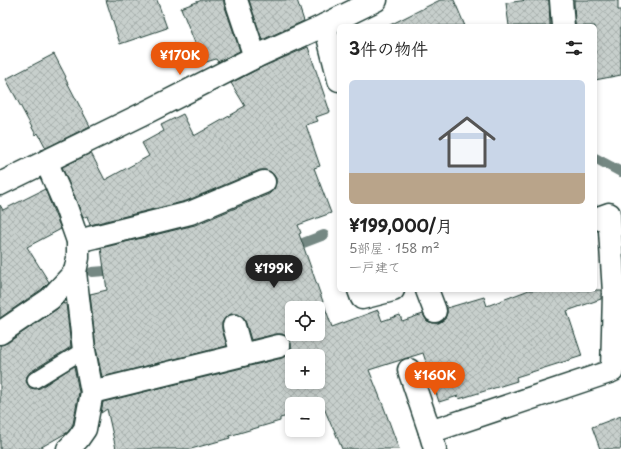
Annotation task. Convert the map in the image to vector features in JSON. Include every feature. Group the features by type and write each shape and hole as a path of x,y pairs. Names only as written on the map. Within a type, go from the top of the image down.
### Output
{"street":[{"path":"236,0 255,57"},
{"path":"0,184 255,57 376,0"},
{"path":"561,0 563,24"},
{"path":"325,25 337,72"},
{"path":"46,161 66,207 78,241 78,258 75,272 84,350 92,392 85,429 68,449"},
{"path":"78,241 190,213 264,182"},
{"path":"409,370 432,441 612,372 614,293 609,214 597,218"},
{"path":"0,332 50,299 75,272"},
{"path":"360,292 362,298 385,292"},
{"path":"428,292 435,311"},
{"path":"234,326 242,356"},
{"path":"92,392 279,346"}],"lane":[{"path":"35,380 84,350"}],"building":[{"path":"106,0 157,0 167,28 120,44"},
{"path":"202,0 224,0 240,51 218,62 216,59 203,63 181,8"},
{"path":"249,0 297,0 304,21 262,40"},
{"path":"440,0 454,0 464,24 392,24"},
{"path":"527,0 549,0 550,24 509,24 506,3"},
{"path":"574,0 618,0 618,10 621,10 621,75 597,80 597,24 575,24"},
{"path":"308,47 330,112 316,117 318,121 306,125 320,166 314,168 331,213 298,225 301,233 299,234 323,301 285,301 285,336 276,334 251,340 243,317 238,314 231,314 225,318 222,323 222,329 227,346 102,377 96,348 90,294 107,290 101,248 195,225 269,194 274,189 276,178 271,172 260,170 186,201 90,225 87,216 83,218 62,167 91,153 105,180 149,156 142,143 164,131 161,125 183,114 194,136 245,106 231,83 260,68"},
{"path":"54,54 90,126 46,148 38,133 36,135 6,79"},
{"path":"45,189 61,229 27,247 49,282 42,289 0,318 0,205 3,210"},
{"path":"597,290 601,290 601,299 567,311 582,356 516,377 517,381 459,399 458,396 439,402 423,353 369,370 399,449 342,449 325,410 325,397 285,397 285,417 280,418 280,421 229,436 230,438 191,449 116,449 107,409 101,413 103,402 285,356 285,389 325,389 325,349 291,349 290,341 325,341 325,307 332,327 378,310 382,321 400,315 402,321 423,314 427,321 439,323 445,319 447,308 484,297 487,306 524,292 597,292"},
{"path":"63,303 66,303 71,347 30,372 26,381 30,388 40,388 74,366 79,392 73,424 68,432 38,449 0,449 0,345 7,343 57,309"},
{"path":"621,416 621,449 600,449 592,427"}],"waterway":[{"path":"597,159 621,172"},
{"path":"290,248 324,235"},
{"path":"92,272 118,270"}]}
